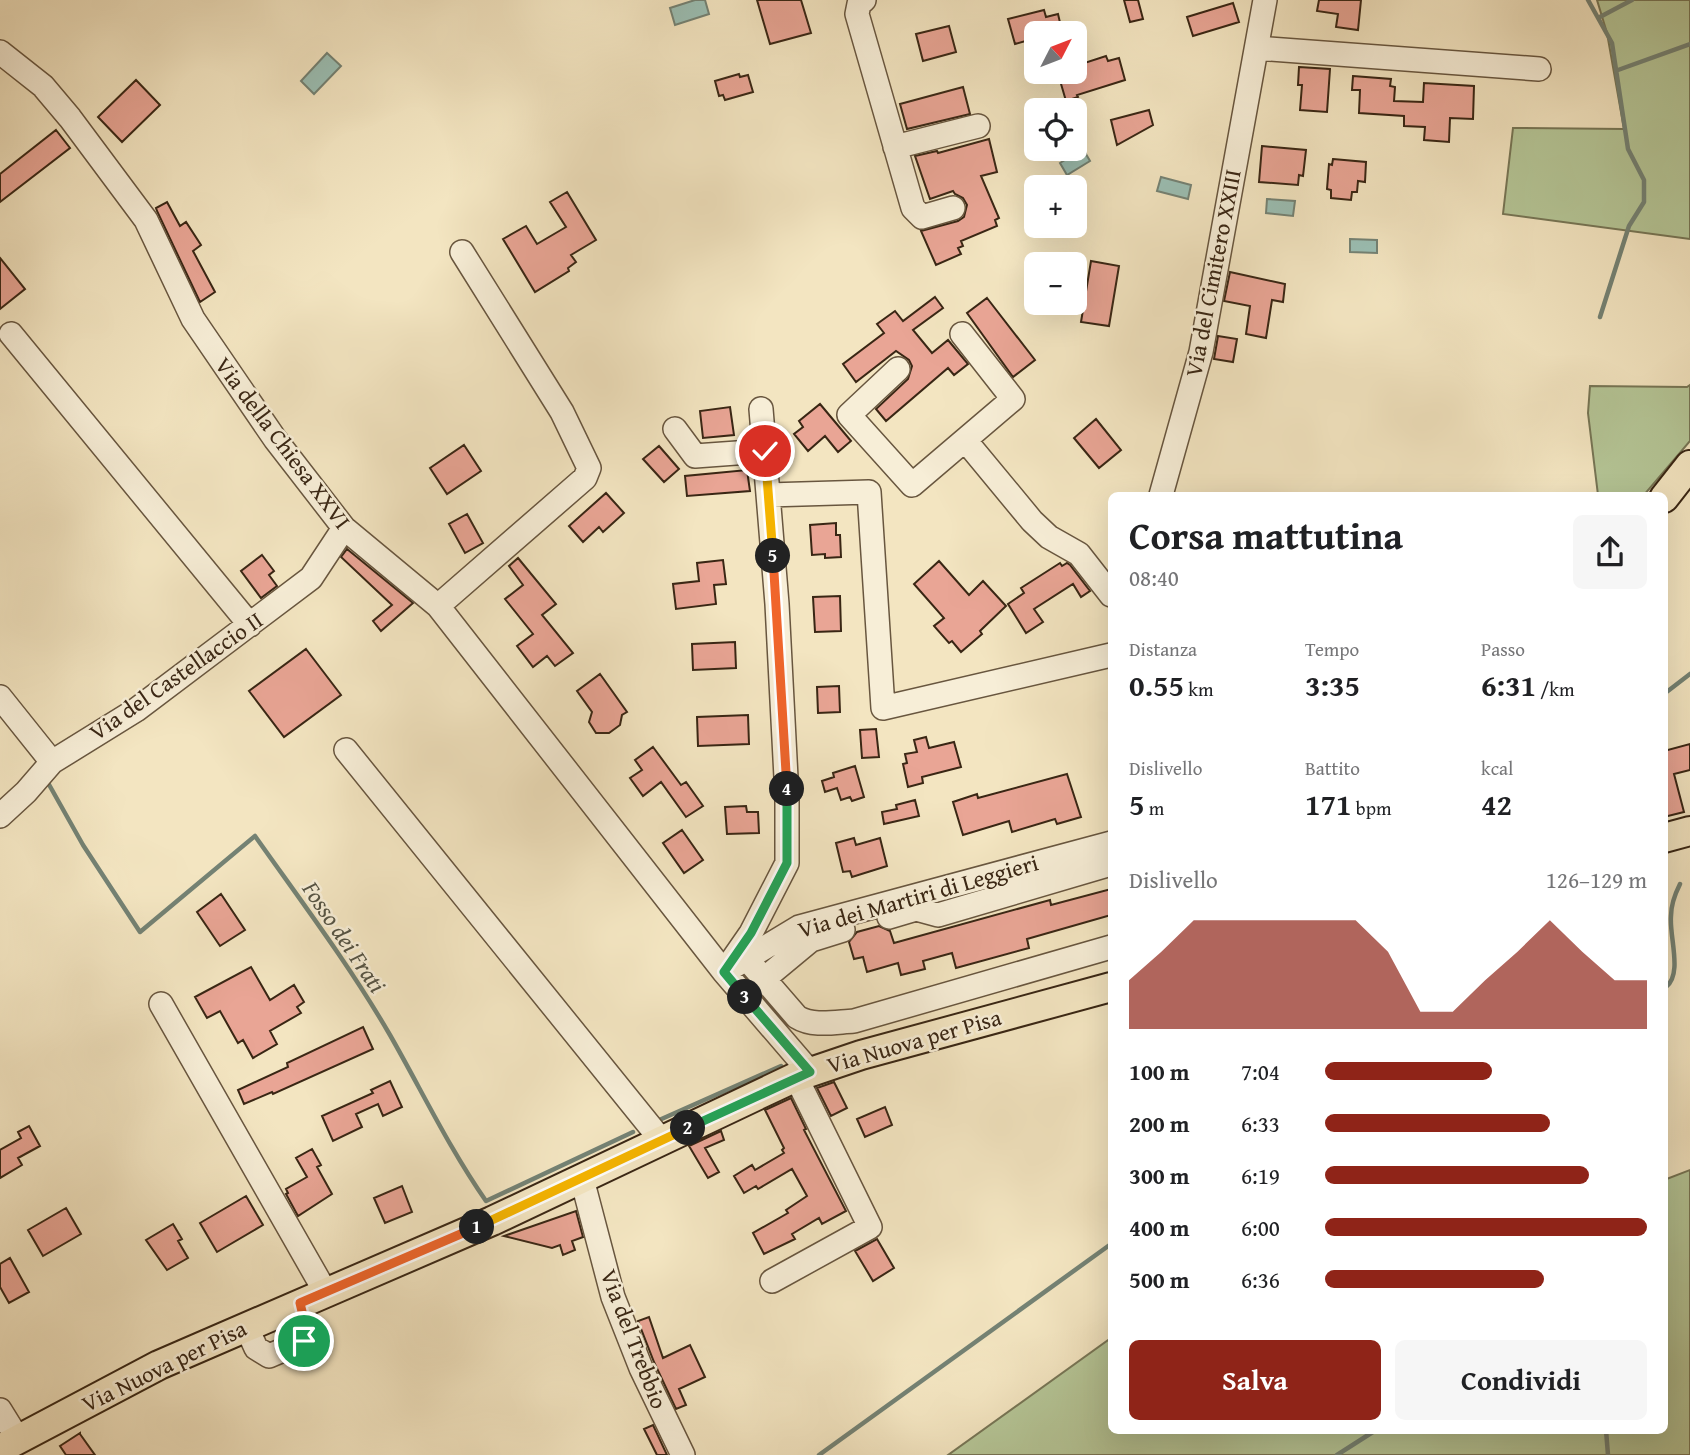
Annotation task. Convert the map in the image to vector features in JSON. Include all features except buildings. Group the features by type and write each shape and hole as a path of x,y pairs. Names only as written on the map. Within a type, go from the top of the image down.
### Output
{"main road":[{"path":"1668,493 1690,465"},
{"path":"1668,837 1690,831"},
{"name":"Via Nuova per Pisa","path":"8,1447 159,1364 492,1221 803,1075 860,1055 1108,988"}],"street":[{"path":"864,0 859,4 857,14 913,208 922,218 953,208"},
{"name":"Via del Cimitero XXIII","path":"1162,492 1200,352 1265,0"},
{"path":"1257,48 1539,69"},
{"name":"Via della Chiesa XXVI","path":"0,52 43,86 71,118 146,220 192,319 275,439 344,528 438,606 803,1075 870,1227 772,1281"},
{"path":"895,147 978,126"},
{"path":"438,606 585,478 589,468 562,412 461,252"},
{"path":"11,334 250,625"},
{"path":"898,369 849,415 912,485 1013,398 962,334"},
{"name":"Via dei Martiri di Leggieri","path":"724,972 751,933 787,863 787,796 777,604 761,409"},
{"path":"675,429 695,456 765,451"},
{"path":"965,440 1032,520 1049,537 1079,554 1108,591"},
{"path":"768,495 869,492 883,708 1108,656"},
{"name":"Via del Castellaccio II","path":"0,816 52,762 136,710 311,578 344,528"},
{"path":"3,699 52,762"},
{"path":"346,750 662,1141"},
{"name":"Via dei Martiri di Leggieri","path":"724,972 746,958 792,942 799,927 1108,844"},
{"path":"764,979 792,942 811,940 916,909 938,915 1108,865"},
{"path":"746,958 790,1010 803,1021 812,1023 854,1021 1108,948"},
{"path":"161,1004 326,1293"},
{"name":"Via del Trebbio","path":"582,1179 613,1297 641,1368 682,1455"},
{"path":"0,1410 8,1447"}],"green space":[{"path":"1597,0 1690,0 1690,239 1503,214 1513,128 1624,129 1607,33"},
{"path":"1690,385 1690,441 1647,492 1598,492 1588,413 1590,386"},
{"path":"1690,1170 1690,1455 948,1455 1108,1340 1108,1434 1668,1434 1668,1178"}],"water":[{"path":"695,0 705,0 709,14 675,25 670,8"},
{"path":"327,53 341,66 314,94 301,81"},
{"path":"1087,156 1090,161 1067,175 1060,163 1087,161"},
{"path":"1161,177 1191,185 1188,199 1157,191"},
{"path":"1267,199 1295,201 1293,216 1266,213"},
{"path":"1350,239 1377,240 1377,253 1350,252"}],"waterway":[{"path":"1588,0 1612,43 1628,149 1644,180 1644,202 1629,226 1600,317"},
{"path":"1598,18 1632,0"},
{"path":"1618,70 1690,44"},
{"path":"1668,691 1690,674"},
{"name":"Fosso dei Frati","path":"47,781 83,845 140,932 255,836 375,1009 448,1140 486,1201 633,1132"},
{"path":"1668,985 1675,964 1671,912 1680,884"},
{"name":"Fosso dei Frati","path":"657,1121 781,1066"},
{"path":"819,1455 1108,1246"},
{"path":"1337,1455 1370,1434"},
{"path":"1606,1434 1608,1455"}],"route":[{"path":"304,1341 308,1337 300,1303 492,1221 810,1072 724,972 751,933 787,863 787,796 777,604 765,451"}]}
